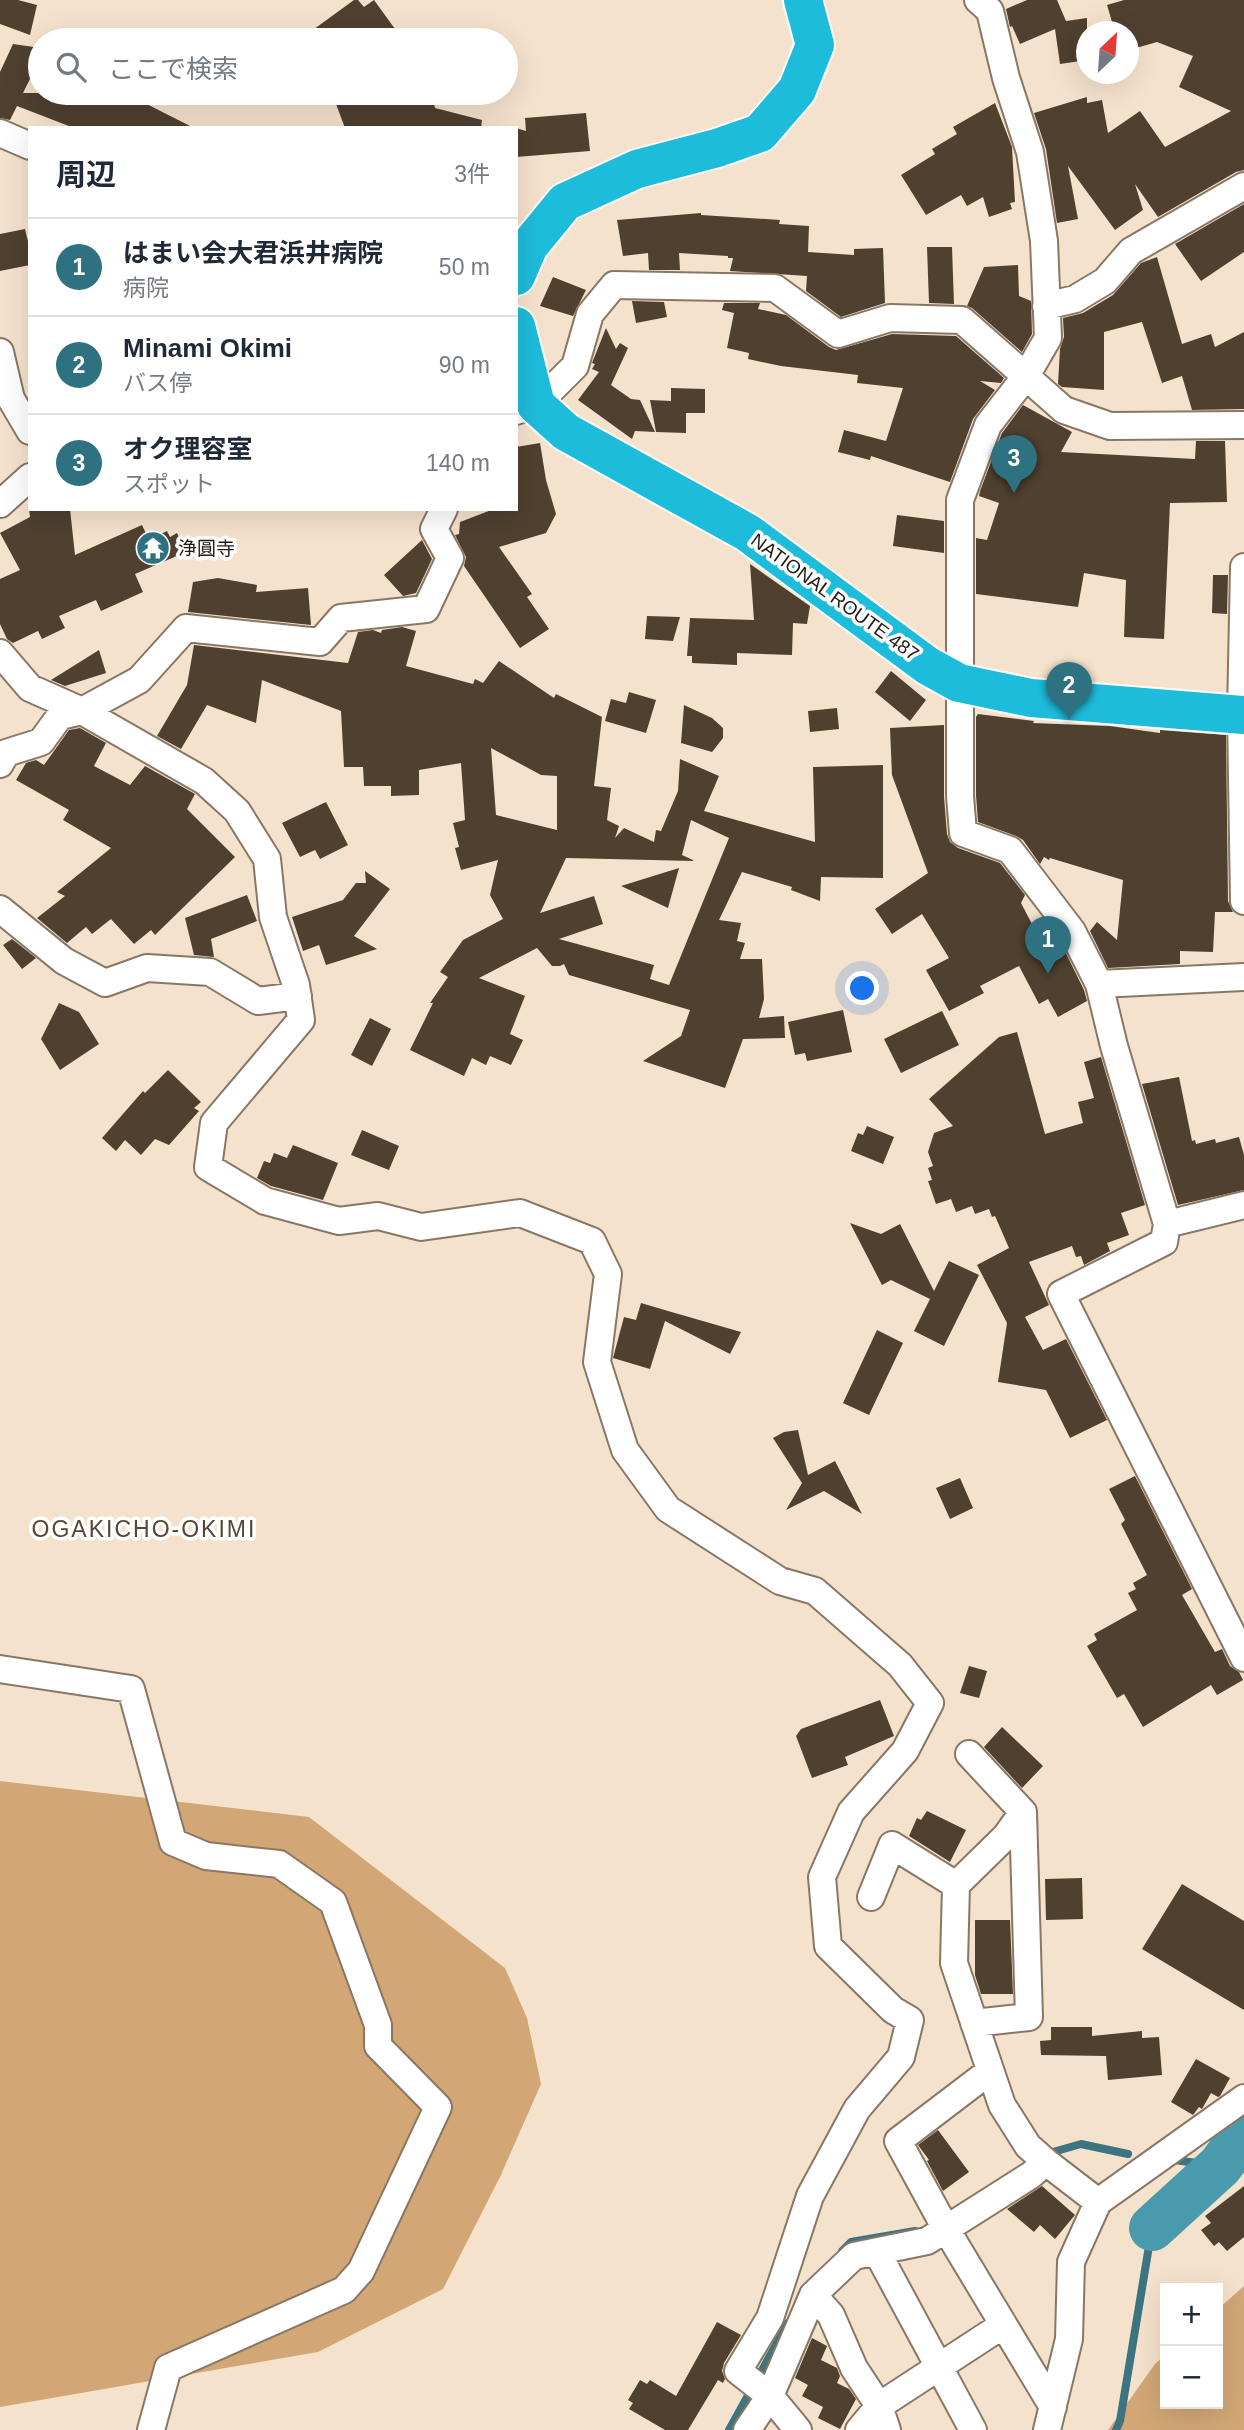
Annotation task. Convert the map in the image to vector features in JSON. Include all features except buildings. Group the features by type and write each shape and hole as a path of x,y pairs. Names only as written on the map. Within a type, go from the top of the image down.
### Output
{"highway":[{"path":"518,271 529,246 565,202 637,169 717,148 760,133 797,90 815,45 803,0"},
{"path":"518,342 526,408"},
{"name":"NATIONAL ROUTE 487","path":"526,408 748,533 928,666 959,683 1031,698 1243,715"}],"street":[{"path":"978,0 990,11 1006,78 1030,152 1044,241 1048,338 1026,376 988,425 960,500 960,796 963,833 1010,850 1072,931 1099,984 1114,1046 1167,1224 1164,1242 1061,1294 1244,1658"},
{"path":"0,133 28,145"},
{"path":"1046,306 1075,299 1105,281 1131,251 1244,186"},
{"path":"526,408 575,366 590,314 614,285 775,288 838,334 890,318 962,320 1064,410 1110,426 1244,425"},
{"path":"0,352 11,399 28,428"},
{"path":"0,504 28,479"},
{"path":"0,764 6,753 41,742 60,716 82,711 139,680 186,628 320,642 341,618 426,609 450,558 434,529 443,511"},
{"path":"1244,567 1244,901"},
{"path":"0,653 30,688 82,711 204,781 237,811 267,859 274,917 298,996 301,1020 214,1123 208,1167 265,1201 339,1221 378,1216 421,1227 520,1213 592,1241 608,1274 597,1362 625,1450 668,1509 780,1581 815,1591 900,1665 930,1703 905,1751 851,1812 821,1877 828,1946 893,2010 910,2020 901,2057 858,2109 810,2196 770,2318 738,2371 770,2396 798,2430"},
{"path":"0,909 64,961 105,983 147,968 210,972 258,1001 298,996"},
{"path":"1099,984 1244,977"},
{"path":"1167,1224 1244,1205"},
{"path":"0,1669 131,1689 173,1842 206,1856 279,1864 333,1902 378,2025 378,2046 438,2107 361,2271 344,2290 168,2368 151,2430"},
{"path":"969,1754 1023,1812 1029,2017 974,2023"},
{"path":"1023,1812 1006,1836 956,1885 954,1963 1002,2105 1037,2154 1098,2202"},
{"path":"871,1897 892,1845 956,1885"},
{"path":"990,2071 898,2141 1003,2325 1050,2419"},
{"path":"1050,2419 1069,2339 1071,2262 1098,2202 1244,2098"},
{"path":"747,2430 770,2396 813,2295 854,2256 927,2241 942,2221 1031,2175 1037,2154"},
{"path":"877,2252 973,2430"},
{"path":"813,2295 831,2315 854,2368 883,2418"},
{"path":"859,2430 883,2418 939,2367 1003,2325"}],"shaded area":[{"path":"0,1781 309,1817 505,1968 527,2018 541,2084 500,2177 443,2289 318,2352 0,2407"},
{"path":"1244,2286 1244,2430 1108,2430 1160,2360 1160,2409 1223,2409 1223,2305"}],"waterway":[{"path":"1152,2228 1220,2166 1244,2134"},
{"path":"1046,2154 1081,2144 1128,2154"},
{"path":"1174,2160 1220,2166"},
{"path":"1116,2430 1120,2421 1152,2228"},
{"path":"842,2251 851,2242 915,2231"},
{"path":"729,2430 788,2323"}],"place":[{"name":"オク理容室","path":"1014,493"},
{"name":"浄圓寺","path":"153,548"},
{"name":"Minami Okimi","path":"1069,720"},
{"name":"はまい会大君浜井病院","path":"1048,974"}],"district":[{"name":"OGAKICHO-OKIMI","path":"144,1529"}]}
